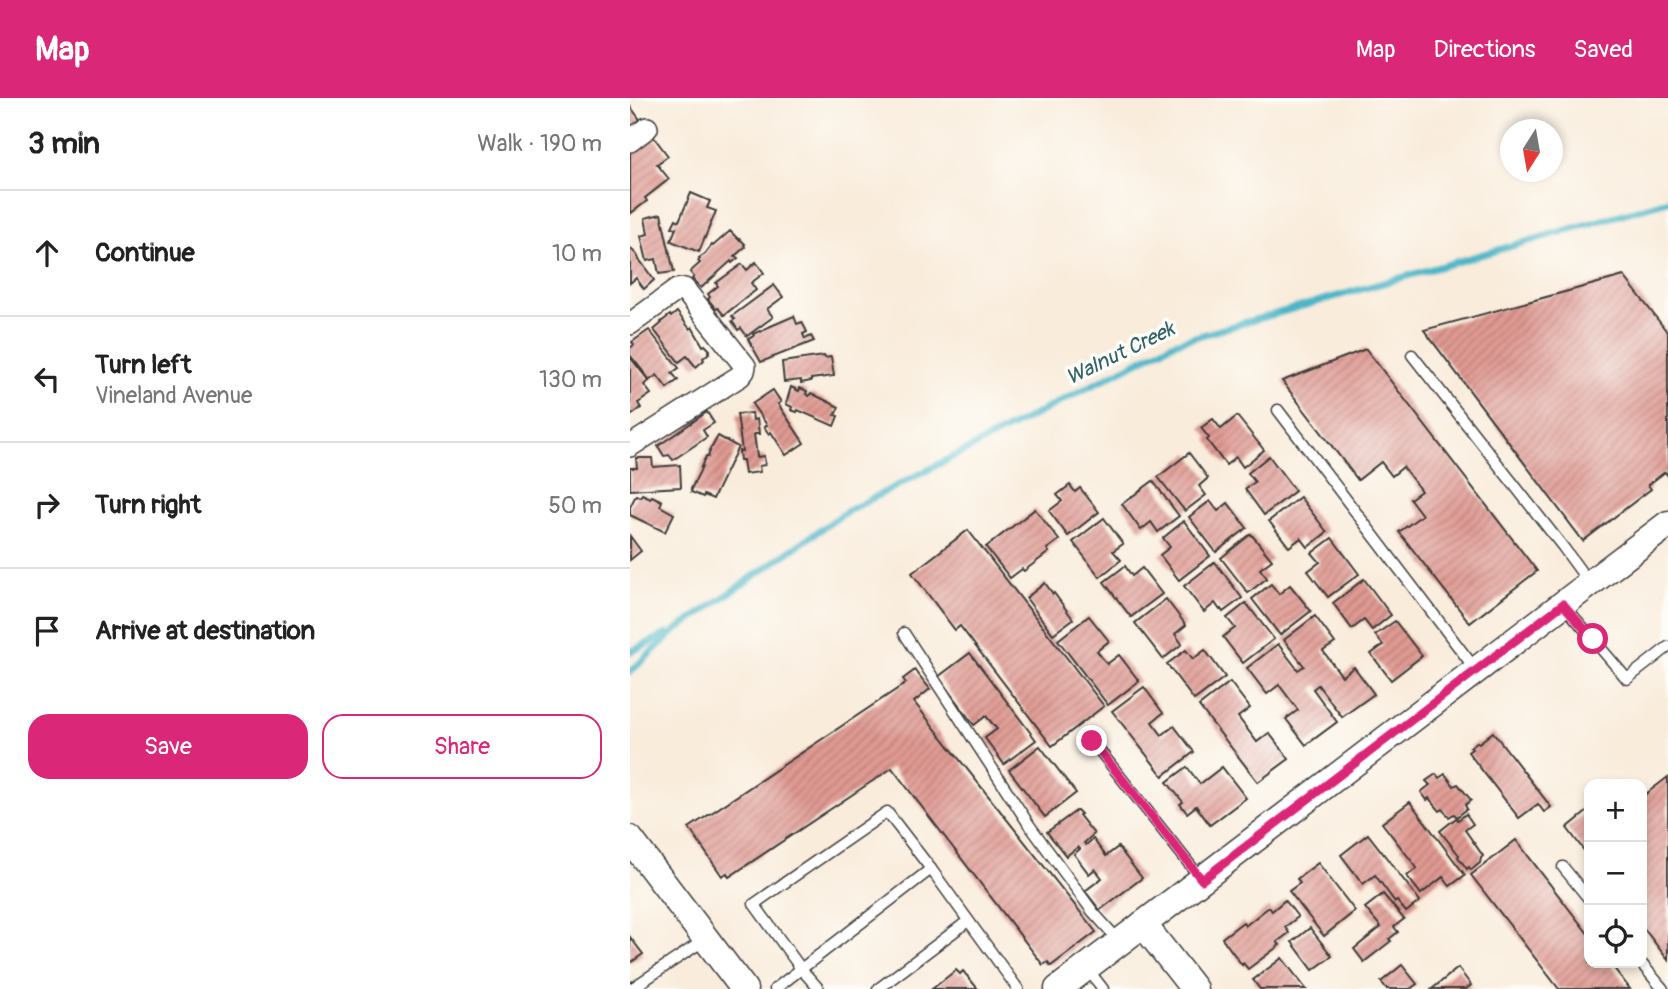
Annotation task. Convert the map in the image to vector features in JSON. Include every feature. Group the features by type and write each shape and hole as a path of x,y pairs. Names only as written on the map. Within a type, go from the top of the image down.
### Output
{"street":[{"path":"630,324 677,290 684,289 745,366 740,376 630,446"},
{"path":"1058,989 1668,524"},
{"path":"630,841 744,989"},
{"path":"1143,924 1194,989"}],"lane":[{"path":"1412,355 1590,584"},
{"path":"1278,410 1476,670"},
{"path":"1563,604 1627,679 1668,648"},
{"path":"904,633 1030,826 1093,912 1120,943"},
{"path":"1092,741 1202,880"},
{"path":"819,989 754,904 887,812 1018,989"},
{"path":"1563,867 1584,893"},
{"path":"775,989 931,869"},
{"path":"878,989 968,921"},
{"path":"631,989 706,939"},
{"path":"1086,967 1103,989"},
{"path":"1645,968 1662,989"}],"building":[{"path":"630,106 641,121 630,129"},
{"path":"653,136 668,156 657,164 669,179 630,214 630,151"},
{"path":"691,193 710,201 707,208 716,211 699,252 671,241 676,228 672,227 676,219 679,221"},
{"path":"661,214 674,272 659,274 656,259 647,261 641,236 648,234 645,218"},
{"path":"730,231 745,247 735,256 738,258 701,288 692,279 694,277 690,272 700,263 699,258"},
{"path":"630,248 654,280 644,289 636,278 630,283"},
{"path":"756,262 764,273 751,283 756,290 724,315 708,299 708,294 718,286 716,283 742,264 747,270"},
{"path":"1624,276 1668,333 1668,476 1665,472 1648,485 1651,489 1583,541 1424,330"},
{"path":"774,285 783,297 767,309 773,317 747,336 741,328 738,330 732,316"},
{"path":"677,312 690,329 692,327 703,346 710,350 696,367 687,356 679,362 654,330"},
{"path":"794,316 797,324 802,322 807,332 803,334 805,339 811,336 814,341 761,362 748,339 754,336 753,334"},
{"path":"649,330 679,368 672,373 678,380 667,388 657,375 650,380 630,355 630,348 634,345 632,342"},
{"path":"1366,349 1537,571 1470,623 1399,532 1422,515 1410,499 1421,491 1403,467 1392,476 1381,462 1358,480 1282,381"},
{"path":"630,357 649,381 644,385 651,394 638,403 641,408 632,415 630,413"},
{"path":"831,357 834,376 801,383 801,380 784,382 782,362"},
{"path":"791,387 799,391 800,388 807,391 809,396 811,393 839,407 834,426 798,410 791,410 792,407 786,404"},
{"path":"773,390 781,402 778,404 804,443 786,455 771,432 769,434 764,427 767,425 752,404"},
{"path":"707,412 714,423 703,430 707,437 673,460 669,455 664,456 658,446"},
{"path":"752,413 753,420 757,419 759,434 754,434 757,457 764,456 765,465 759,466 760,472 745,474 743,460 740,460 739,451 742,451 737,414"},
{"path":"1237,416 1264,450 1243,467 1236,457 1226,465 1201,428 1213,419 1221,429"},
{"path":"718,436 738,447 713,499 691,492 691,489"},
{"path":"1189,453 1208,478 1199,486 1206,495 1185,511 1158,477"},
{"path":"1269,456 1295,491 1264,515 1245,489 1255,482 1248,473"},
{"path":"636,458 652,458 653,467 680,465 681,487 630,490 630,468 637,468"},
{"path":"1153,481 1179,516 1158,532 1151,522 1141,530 1122,504"},
{"path":"1070,485 1075,492 1080,488 1099,512 1068,536 1049,511 1062,501 1057,495"},
{"path":"642,494 662,501 660,506 674,514 665,532 630,515 630,507 636,495 640,497"},
{"path":"1300,497 1327,532 1308,547 1301,538 1289,547 1269,521"},
{"path":"1210,501 1218,511 1228,503 1247,528 1216,552 1189,517"},
{"path":"1035,509 1059,540 1047,549 1049,552 1010,578 986,547"},
{"path":"1104,518 1123,544 1113,551 1121,560 1100,577 1073,542"},
{"path":"1184,521 1210,556 1179,580 1160,555 1170,547 1163,538"},
{"path":"968,530 1104,706 1052,746 960,626 955,630 912,573"},
{"path":"1251,534 1272,560 1260,569 1267,578 1248,593 1221,558"},
{"path":"630,536 641,551 630,560"},
{"path":"1332,538 1359,574 1328,597 1308,571 1320,562 1312,553"},
{"path":"1215,562 1242,598 1223,612 1215,603 1204,612 1184,586"},
{"path":"1125,566 1132,576 1142,568 1162,594 1131,617 1104,582"},
{"path":"1364,579 1391,615 1372,630 1364,620 1352,629 1333,603"},
{"path":"1045,583 1073,619 1053,634 1026,598"},
{"path":"1271,584 1279,594 1290,585 1311,611 1280,635 1252,599"},
{"path":"1166,599 1186,625 1175,634 1182,644 1163,659 1135,623"},
{"path":"1246,603 1274,639 1243,663 1223,637 1235,628 1227,618"},
{"path":"1089,616 1109,641 1097,651 1107,664 1119,655 1139,681 1108,705 1058,640"},
{"path":"1315,616 1335,643 1323,651 1342,676 1354,667 1374,694 1342,717 1318,685 1313,689 1337,722 1306,745 1286,719 1298,710 1279,685 1267,694 1247,668 1278,644 1298,670 1304,666 1284,640"},
{"path":"1395,621 1422,656 1391,680 1371,654 1383,645 1375,635"},
{"path":"1186,650 1193,659 1205,650 1225,677 1194,700 1167,664"},
{"path":"970,653 1036,740 1004,764 985,738 997,729 986,716 974,725 938,677"},
{"path":"915,670 930,689 914,702 1096,932 1051,966 1048,962 1043,965 892,768 729,877 727,873 722,876 689,828 906,683 903,679"},
{"path":"1230,682 1250,708 1238,717 1257,742 1269,733 1289,759 1258,782 1199,706"},
{"path":"1144,687 1163,713 1152,722 1162,735 1174,726 1194,752 1163,776 1112,711"},
{"path":"1493,732 1551,807 1544,812 1538,804 1519,818 1468,752 1472,749 1470,747"},
{"path":"1040,746 1076,793 1045,817 1009,770"},
{"path":"1187,767 1200,784 1222,767 1246,798 1210,825 1196,806 1187,813 1180,804 1183,802 1167,782"},
{"path":"1436,774 1439,778 1445,774 1454,786 1458,784 1471,800 1465,805 1467,809 1457,817 1454,814 1449,817 1443,809 1440,811 1421,792 1430,785 1426,781"},
{"path":"1668,777 1668,960 1647,933 1647,793"},
{"path":"1410,802 1465,875 1450,886 1443,877 1421,894 1407,876 1417,868 1382,823"},
{"path":"1076,811 1094,834 1084,843 1086,845 1093,839 1106,856 1118,847 1142,878 1100,910 1085,891 1102,878 1095,869 1089,874 1074,854 1080,849 1078,847 1066,856 1047,832"},
{"path":"1466,814 1473,824 1465,830 1483,856 1480,863 1471,870 1469,867 1467,869 1440,831 1456,818 1458,820"},
{"path":"1584,814 1584,850 1567,828"},
{"path":"1368,834 1420,901 1406,912 1375,875 1363,884 1341,855"},
{"path":"1516,840 1584,928 1584,968 1614,968 1630,989 1559,989 1471,875"},
{"path":"1318,863 1355,911 1324,936 1289,891 1300,883 1297,879"},
{"path":"1383,894 1404,919 1394,927 1398,932 1389,939 1391,941 1364,962 1354,949 1381,927 1365,908"},
{"path":"1285,900 1298,917 1285,927 1289,933 1277,942 1280,945 1248,969 1222,938 1243,922 1245,926 1269,907 1272,911"},
{"path":"1310,928 1332,956 1313,970 1292,942"},
{"path":"630,937 643,954 630,963"},
{"path":"1282,958 1306,989 1260,989 1253,980"},
{"path":"1402,965 1417,984 1410,989 1387,989 1381,982"},
{"path":"1458,968 1471,985 1466,989 1432,989"},
{"path":"956,970 960,974 963,971 978,989 932,989"}],"waterway":[{"name":"Walnut Creek","path":"630,672 675,631 846,512 1174,343 1668,201"},
{"name":"Walnut Creek","path":"630,652 667,634"}],"route":[{"path":"1092,741 1202,880 1563,604 1593,639"}]}
